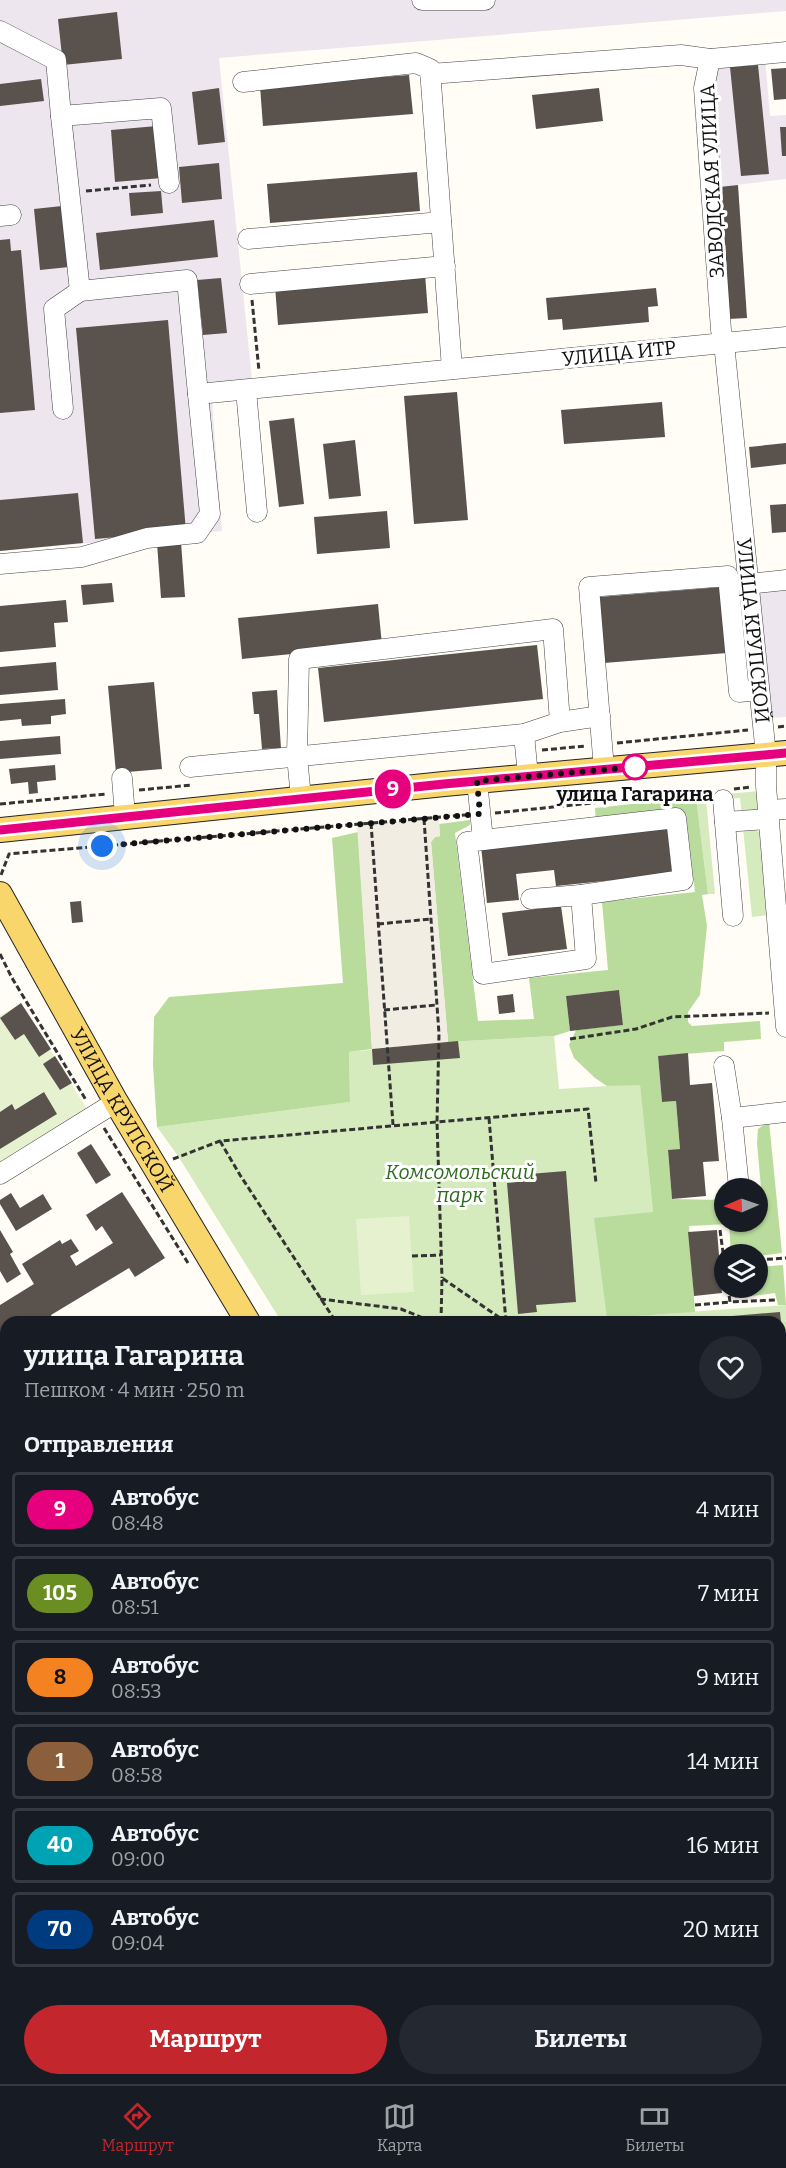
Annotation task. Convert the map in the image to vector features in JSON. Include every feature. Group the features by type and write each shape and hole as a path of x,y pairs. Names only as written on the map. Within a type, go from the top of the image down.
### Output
{"main road":[{"path":"0,830 301,798 776,754"},
{"name":"УЛИЦА КРУПСКОЙ","path":"0,894 116,1102 244,1316"}],"street":[{"path":"422,0 485,0"},
{"path":"0,31 56,60 80,291"},
{"name":"ЗАВОДСКАЯ УЛИЦА","path":"724,343 721,330 704,88 710,59 786,52"},
{"path":"430,74 681,55 710,59"},
{"path":"243,82 416,63 430,69 452,369"},
{"path":"61,116 161,108 168,183"},
{"path":"248,239 441,222"},
{"path":"250,284 444,266"},
{"path":"0,564 82,557 147,538 197,533 210,514 187,280 80,291 54,309 63,410"},
{"name":"УЛИЦА ИТР","path":"198,394 786,337"},
{"name":"УЛИЦА КРУПСКОЙ","path":"724,343 759,690 776,754 766,786 774,812 778,843 786,1027"},
{"path":"253,389 257,512"},
{"path":"604,769 589,587 728,576 739,692 759,690"},
{"path":"748,584 786,580"},
{"path":"301,798 297,756 298,659 553,629 560,722"},
{"path":"190,767 524,734 560,722 600,716"},
{"path":"524,734 528,776"},
{"path":"122,778 125,816"},
{"path":"477,781 483,840"},
{"path":"724,793 734,916"},
{"path":"725,822 774,812"},
{"path":"531,899 581,895 683,880 676,818 467,842 483,974 586,959 581,895"},
{"path":"724,1066 738,1178"},
{"path":"0,1174 116,1102"},
{"path":"732,1118 786,1112"}],"path":[{"path":"70,192 168,183"},
{"path":"250,284 253,389"},
{"path":"0,877 9,854 724,793 766,786"},
{"path":"424,819 439,1034 437,1122 441,1316"},
{"path":"371,824 393,1125"},
{"path":"378,924 431,919"},
{"path":"0,954 12,978 190,1267"},
{"path":"384,1010 437,1005"},
{"path":"570,1039 636,1029 672,1017 785,1013"},
{"path":"169,1162 178,1156 220,1142 588,1108 596,1183"},
{"path":"489,1118 506,1316"},
{"path":"220,1142 332,1316"},
{"path":"412,1256 441,1255"},
{"path":"768,1259 786,1258"},
{"path":"442,1278 497,1316"},
{"path":"729,1298 730,1302"},
{"path":"320,1299 401,1309 418,1316"},
{"path":"695,1305 775,1300"}],"shaded area":[{"path":"0,0 786,0 786,11 219,58 254,399 212,402 222,531 0,551"},
{"path":"765,57 770,116 786,115 786,179 719,187 714,66"},
{"path":"786,590 786,717 771,718 759,592"},
{"path":"439,818 440,836 435,837 431,842 448,1042 372,1049 357,825"}],"green space":[{"path":"759,791 757,808 752,813 742,816 740,798 706,800 715,894 708,894 696,797"},
{"path":"696,797 708,894 702,895 707,926 700,995 688,1012 688,1022 692,1026 760,1021 761,1039 724,1042 724,1051 658,1056 662,1102 676,1101 680,1149 668,1151 672,1199 714,1200 714,1225 689,1226 695,1312 607,1316 594,1218 653,1212 640,1085 607,1086 574,1058 569,1045 576,1030 623,1025 619,991 566,996 570,1031 554,1036 448,1042 431,842 435,837 440,836 439,824 470,820 470,825 455,833 478,1021 534,1019 529,978 608,970 602,902 695,892 686,813 596,822 595,808"},
{"path":"743,828 752,828 761,833 769,915 752,917"},
{"path":"358,832 372,1049 349,1052 350,1102 157,1127 153,1065 154,1017 169,997 343,983 332,838"},
{"path":"21,1003 90,1114 0,1168 0,1016"},
{"name":"Комсомольский парк","path":"554,1036 559,1089 640,1084 653,1212 608,1316 278,1316 178,1156 157,1127 350,1102 349,1052 448,1042"},
{"path":"769,1121 782,1253 768,1255 768,1244 730,1244 730,1232 768,1232 768,1178 760,1178 757,1143 758,1129"},
{"path":"409,1216 414,1292 361,1295 356,1219"},
{"path":"783,1265 786,1305 778,1305 775,1293 768,1294 768,1266"},
{"name":"Комсомольский парк","path":"786,1305 786,1316 635,1316"}],"building":[{"path":"117,12 122,59 63,65 58,19"},
{"path":"758,65 769,174 741,176 730,67"},
{"path":"786,68 786,99 774,100 771,69"},
{"path":"409,75 413,114 263,126 260,86"},
{"path":"41,79 44,101 0,106 0,84"},
{"path":"219,88 225,142 198,145 192,92"},
{"path":"599,88 603,121 536,129 532,95"},
{"path":"157,126 162,178 115,182 111,130"},
{"path":"780,127 786,127 786,156 782,156"},
{"path":"219,163 222,199 182,203 179,167"},
{"path":"417,172 420,211 270,223 267,184"},
{"path":"738,185 747,318 728,319 719,187"},
{"path":"161,191 163,213 131,216 129,193"},
{"path":"62,206 69,267 40,270 34,209"},
{"path":"214,220 218,257 100,270 96,233"},
{"path":"10,239 11,251 21,250 35,410 0,413 0,240"},
{"path":"425,274 428,313 278,325 275,286"},
{"path":"221,278 227,333 203,335 197,280"},
{"path":"656,288 658,306 648,307 649,322 563,330 562,319 548,320 546,298"},
{"path":"168,320 186,531 95,539 76,328"},
{"path":"457,392 468,520 414,524 404,396"},
{"path":"662,402 665,437 564,444 561,410"},
{"path":"294,418 304,504 279,507 269,421"},
{"path":"355,440 361,496 329,499 323,444"},
{"path":"786,443 786,464 751,468 749,447"},
{"path":"78,493 83,543 0,551 0,500"},
{"path":"786,504 786,532 772,533 770,505"},
{"path":"387,511 390,548 317,554 314,517"},
{"path":"181,542 185,597 161,598 157,543"},
{"path":"112,583 114,602 83,605 81,585"},
{"path":"722,587 727,653 604,663 599,597"},
{"path":"66,600 68,622 54,623 56,647 0,652 0,606"},
{"path":"378,604 382,645 242,659 238,618"},
{"path":"537,645 543,699 324,722 318,668"},
{"path":"56,662 58,690 0,695 0,667"},
{"path":"154,682 162,769 116,773 108,686"},
{"path":"277,690 281,748 262,749 259,714 254,714 252,692"},
{"path":"65,699 66,714 51,716 51,724 22,726 21,719 0,721 0,704"},
{"path":"60,736 61,754 0,759 0,741"},
{"path":"55,765 56,780 37,782 38,793 29,794 28,782 11,784 9,769"},
{"path":"667,826 672,874 556,886 554,870 516,874 519,900 487,903 481,846"},
{"path":"81,901 83,922 72,923 70,902"},
{"path":"561,906 567,949 508,956 502,913"},
{"path":"619,990 623,1025 570,1031 566,996"},
{"path":"513,994 515,1012 499,1014 497,996"},
{"path":"21,1003 51,1049 39,1057 24,1034 15,1040 0,1018"},
{"path":"458,1041 460,1058 373,1065 372,1049"},
{"path":"688,1053 690,1085 712,1083 719,1161 703,1162 706,1196 672,1199 668,1150 680,1149 676,1101 662,1102 658,1056"},
{"path":"55,1056 72,1083 60,1090 43,1064"},
{"path":"44,1092 57,1114 0,1149 0,1112 12,1104 15,1110"},
{"path":"91,1144 111,1175 96,1184 77,1153"},
{"path":"566,1171 576,1302 536,1305 537,1312 518,1314 507,1183 517,1182 517,1175"},
{"path":"122,1192 165,1258 135,1277 129,1268 51,1316 0,1316 0,1305 34,1284 22,1264 60,1240 62,1244 71,1239 79,1251 70,1256 76,1266 113,1243 102,1226 96,1231 86,1215"},
{"path":"11,1193 20,1208 43,1194 52,1209 16,1231 0,1204 0,1200"},
{"path":"0,1230 13,1252 10,1254 21,1274 7,1283 0,1271"},
{"path":"688,1232 717,1232 718,1244 714,1244 714,1294 694,1296"},
{"path":"780,1312 780,1316 733,1316"}],"bus line":[{"name":"9","path":"0,830 444,784 786,753"}],"place":[{"name":"улица Гагарина","path":"635,767"}],"route":[{"path":"102,846 480,814 477,781 635,767"}]}
